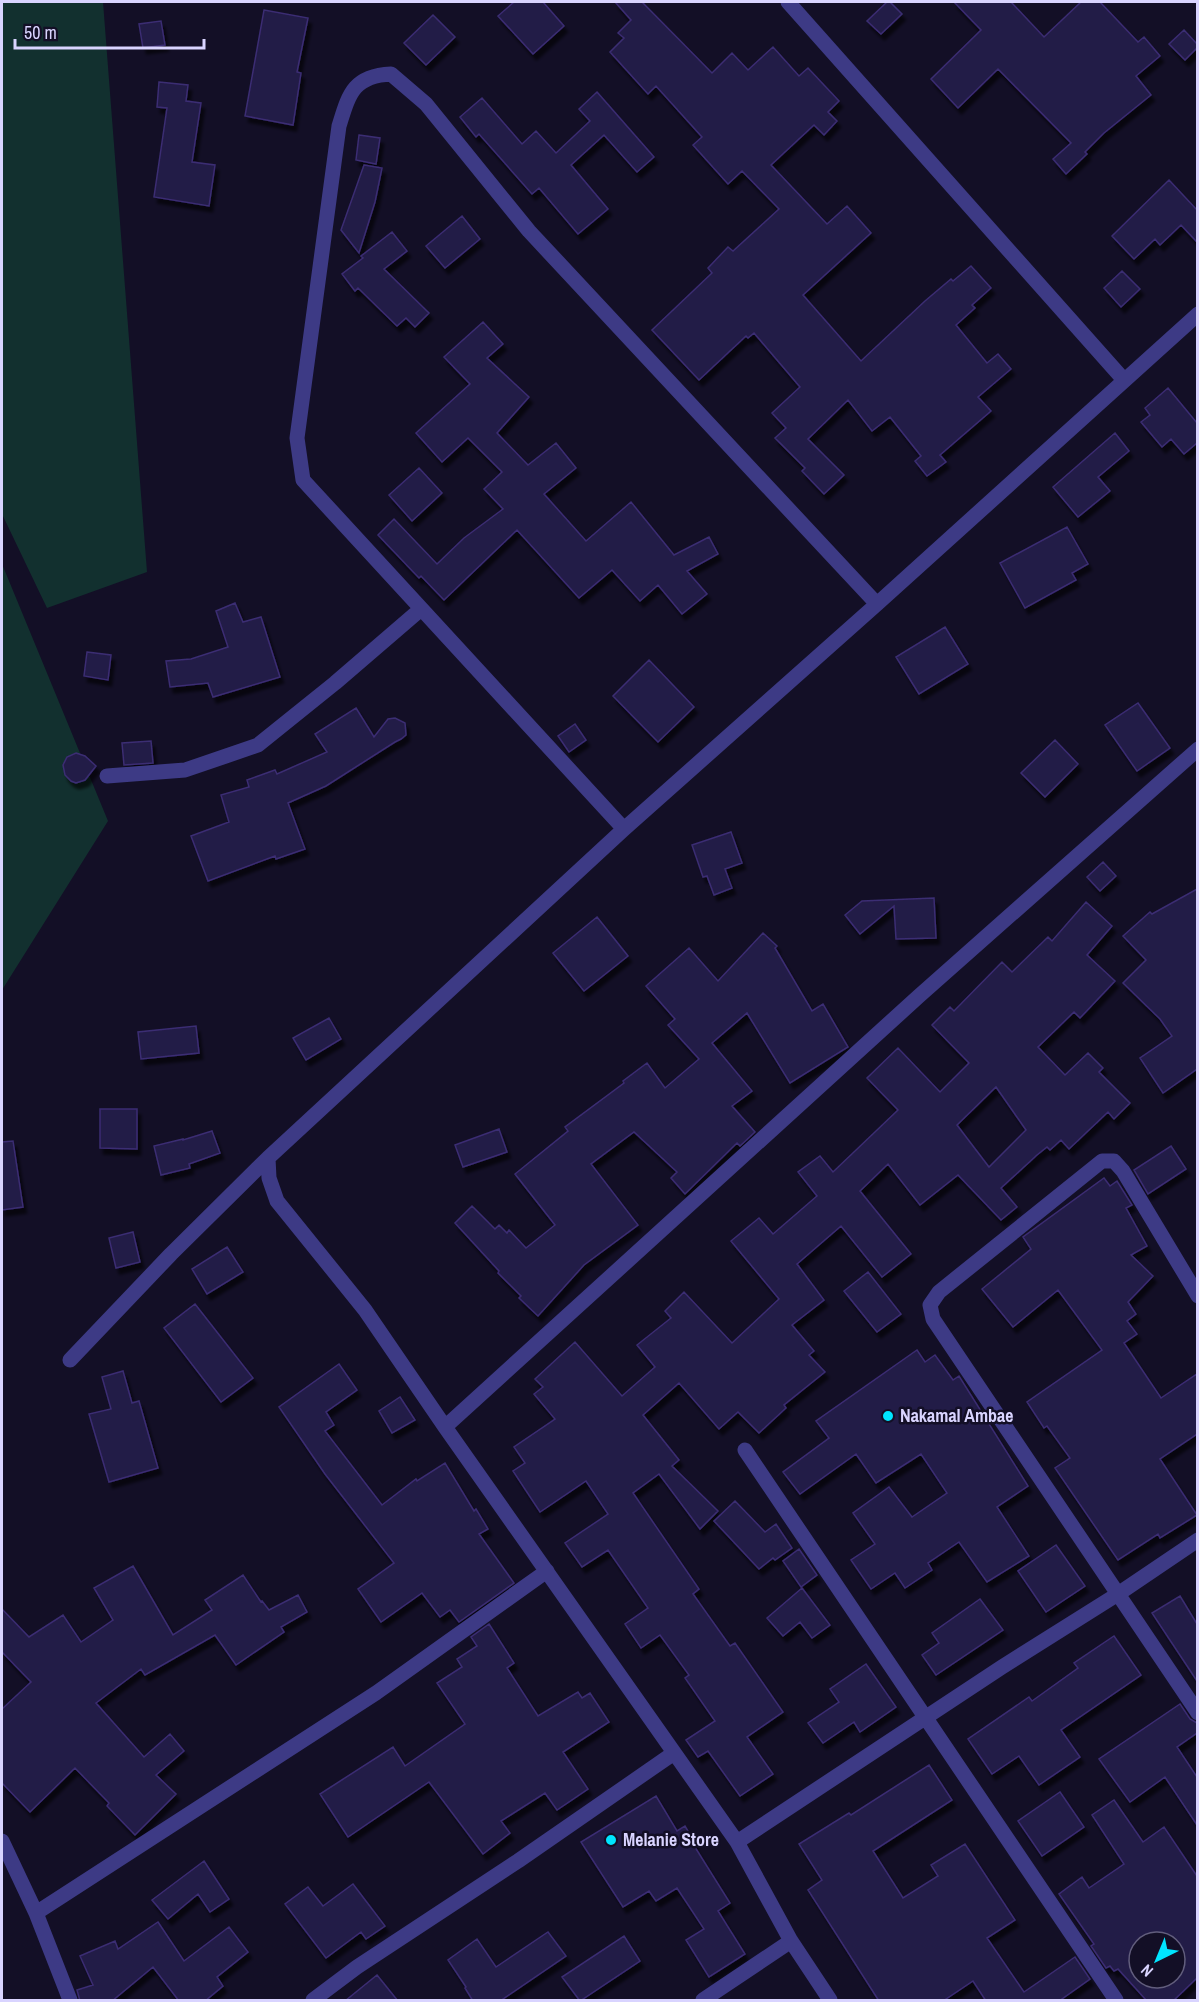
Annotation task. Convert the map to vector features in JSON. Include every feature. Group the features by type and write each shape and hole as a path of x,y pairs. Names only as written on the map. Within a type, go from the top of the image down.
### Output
{"street":[{"path":"788,2 1124,380"},
{"path":"624,829 303,480 297,438 339,126 349,95 361,81 377,75 391,74 426,104 529,231 877,604"},
{"path":"70,1360 268,1158 624,829 1197,314"},
{"path":"107,776 185,770 258,745 421,609"},
{"path":"445,1427 911,1004 1197,749"},
{"path":"268,1158 269,1178 277,1201 365,1310 737,1842 792,1941 830,2001"},
{"path":"1197,1296 1123,1171 1114,1161 1102,1161 939,1292 930,1305 933,1318 1197,1713"},
{"path":"745,1450 1116,2001"},
{"path":"737,1842 1197,1540"},
{"path":"36,1913 376,1693 547,1571"},
{"path":"313,2001 357,1967 518,1861 674,1753"},
{"path":"2,1841 36,1913 70,2001"},
{"path":"703,2001 792,1941"}],"green space":[{"path":"2,2 103,2 147,572 47,608 2,514"},
{"path":"2,564 108,821 2,990"}],"building":[{"path":"514,2 543,2 564,26 533,54 498,16"},
{"path":"615,2 642,2 712,73 732,53 748,70 773,47 799,76 808,68 839,101 828,112 837,121 824,135 814,125 771,165 827,224 847,206 871,233 803,295 861,361 925,301 971,266 991,288 972,305 975,308 956,325 987,363 998,354 1011,369 978,397 991,411 940,455 946,462 927,476 915,461 921,456 890,417 872,431 848,400 808,439 844,475 824,494 802,471 805,468 775,438 786,428 772,413 800,387 754,333 748,338 746,336 699,380 652,330 712,273 708,268 728,247 733,251 779,209 742,171 728,184 693,145 702,137 656,86 648,94 610,52 624,38 618,33 631,20"},
{"path":"887,2 890,2 902,14 881,34 867,21"},
{"path":"954,2 1011,2 1044,37 1081,2 1100,2 1138,42 1144,37 1160,56 1136,76 1151,95 1104,133 1085,152 1087,154 1066,174 1053,159 1071,143 998,69 958,108 931,79 981,30"},
{"path":"264,10 308,18 297,72 301,73 293,125 245,116"},
{"path":"433,15 455,37 426,65 404,43"},
{"path":"161,21 165,45 143,48 139,24"},
{"path":"1184,30 1197,44 1197,48 1185,60 1169,44"},
{"path":"159,82 188,85 186,101 201,103 192,162 215,165 209,206 154,197 167,108 157,107"},
{"path":"597,92 654,157 637,172 604,135 571,165 608,209 578,234 539,188 532,194 479,134 476,137 460,117 482,98 522,144 536,131 556,153 590,121 579,109"},
{"path":"359,135 380,138 376,164 356,160"},
{"path":"364,165 382,168 375,202 359,253 341,230"},
{"path":"1169,180 1197,210 1197,242 1181,225 1160,245 1155,239 1134,259 1112,236"},
{"path":"462,216 480,239 445,268 426,246"},
{"path":"392,232 407,251 384,269 429,313 415,327 406,318 397,326 358,288 355,291 342,274"},
{"path":"1122,271 1140,289 1121,307 1104,288"},
{"path":"483,322 503,344 487,358 529,397 497,433 528,465 556,443 576,468 544,494 586,541 631,502 674,555 709,537 718,554 687,571 707,594 682,614 658,585 640,601 612,570 579,598 517,530 444,600 421,576 419,578 378,535 394,519 437,564 464,538 503,509 484,489 502,472 468,438 442,462 416,433 470,384 444,357"},
{"path":"1168,388 1197,423 1197,443 1184,454 1171,439 1162,447 1141,422 1150,415 1145,408"},
{"path":"1115,433 1129,451 1098,477 1110,491 1078,517 1053,487"},
{"path":"419,468 442,493 412,521 389,495"},
{"path":"1067,527 1088,564 1072,573 1076,580 1025,608 1000,563"},
{"path":"235,603 243,622 261,617 280,677 213,697 208,683 170,687 166,661 191,659 228,647 216,611"},
{"path":"945,627 968,664 919,694 896,657"},
{"path":"87,652 111,655 108,680 84,676"},
{"path":"649,660 694,707 658,742 613,696"},
{"path":"1138,703 1170,748 1137,771 1105,725"},
{"path":"356,708 374,737 388,719 395,718 405,723 406,735 326,786 288,803 305,849 276,859 275,856 208,881 191,836 229,822 221,795 249,787 247,780 275,770 277,774 327,752 315,734"},
{"path":"575,724 586,740 569,752 558,736"},
{"path":"1055,740 1078,764 1045,797 1021,773"},
{"path":"151,741 153,763 124,765 122,743"},
{"path":"76,753 85,756 96,766 85,780 76,783 65,775 63,765 67,757"},
{"path":"731,832 742,863 725,869 732,888 714,895 707,876 703,877 692,845"},
{"path":"1103,862 1116,876 1100,891 1087,877"},
{"path":"1197,889 1197,1069 1163,1093 1140,1058 1172,1036 1160,1019 1123,983 1146,960 1123,936 1150,912 1152,914"},
{"path":"934,898 936,938 896,939 894,906 860,934 845,915 862,901"},
{"path":"1086,902 1112,926 1087,955 1115,981 1080,1018 1074,1012 1038,1047 1065,1075 1088,1053 1103,1068 1099,1072 1130,1103 1114,1119 1108,1112 1069,1149 1061,1140 1050,1150 1047,1147 1037,1155 1001,1188 1017,1207 1001,1220 958,1175 920,1205 888,1164 860,1191 911,1254 882,1277 841,1226 797,1264 824,1300 792,1325 814,1351 809,1355 825,1372 784,1405 786,1408 759,1433 738,1412 719,1429 679,1383 643,1415 679,1460 672,1466 718,1511 700,1529 659,1474 633,1493 699,1589 693,1594 730,1646 735,1643 783,1712 747,1737 773,1774 740,1796 708,1751 698,1757 686,1740 715,1721 685,1678 689,1675 660,1635 641,1648 625,1624 648,1608 608,1550 582,1567 565,1543 608,1514 586,1481 540,1512 513,1471 525,1463 514,1447 555,1419 534,1394 543,1387 535,1379 575,1342 622,1396 655,1367 637,1345 671,1318 665,1311 684,1292 732,1343 779,1299 731,1241 759,1218 773,1234 817,1196 798,1172 820,1156 833,1172 898,1110 867,1078 898,1048 940,1092 969,1063 932,1025 950,1007 954,1011 1002,962 1012,972 1048,937 1052,941","holes":["996,1087 1026,1130 989,1167 957,1125"]},
{"path":"597,917 628,956 584,991 553,953"},
{"path":"763,933 777,946 775,948 812,1011 823,1004 848,1047 790,1083 747,1013 712,1043 752,1091 732,1106 755,1132 740,1146 737,1143 685,1194 671,1178 677,1172 634,1132 591,1164 638,1225 584,1265 538,1316 519,1298 521,1296 455,1223 472,1206 495,1229 499,1225 507,1233 509,1230 526,1248 555,1225 515,1174 568,1131 565,1127 647,1063 665,1088 699,1059 668,1025 675,1019 646,986 689,948 718,981"},
{"path":"329,1018 341,1039 306,1060 293,1038"},
{"path":"196,1026 199,1053 141,1059 138,1032"},
{"path":"100,1109 137,1109 137,1149 100,1148"},
{"path":"499,1129 507,1152 463,1167 455,1145"},
{"path":"212,1131 220,1153 189,1164 190,1168 161,1175 154,1146"},
{"path":"13,1141 23,1207 2,1210 2,1142"},
{"path":"1171,1146 1186,1169 1148,1194 1134,1170"},
{"path":"1104,1178 1110,1186 1117,1181 1132,1205 1126,1208 1147,1246 1131,1255 1153,1276 1128,1302 1136,1314 1127,1321 1137,1334 1124,1343 1161,1398 1197,1374 1197,1434 1160,1459 1197,1515 1160,1538 1158,1534 1118,1560 1055,1468 1070,1458 1047,1426 1044,1428 1027,1402 1102,1350 1058,1290 1013,1327 982,1289 1031,1249 1023,1237"},
{"path":"133,1232 140,1262 116,1268 109,1238"},
{"path":"227,1247 243,1272 207,1294 192,1269"},
{"path":"868,1272 901,1314 877,1332 844,1291"},
{"path":"195,1304 253,1378 221,1402 164,1328"},
{"path":"917,1350 925,1362 935,1355 953,1380 959,1376 1028,1486 997,1507 1029,1556 987,1582 959,1542 928,1563 932,1570 905,1588 895,1573 871,1589 851,1560 875,1544 853,1513 889,1487 912,1517 947,1493 921,1454 876,1483 856,1454 800,1494 783,1472 829,1438 816,1421"},
{"path":"339,1364 357,1390 326,1412 334,1425 325,1431 382,1505 416,1479 417,1481 445,1463 474,1511 476,1509 488,1529 479,1534 514,1583 459,1622 450,1610 440,1617 422,1593 381,1622 358,1589 394,1563 325,1474 279,1407"},
{"path":"123,1371 132,1403 139,1401 158,1468 109,1482 89,1414 111,1409 102,1377"},
{"path":"400,1397 415,1420 392,1433 379,1411"},
{"path":"735,1501 765,1532 776,1524 792,1548 759,1569 714,1521"},
{"path":"1056,1545 1085,1586 1046,1612 1018,1571"},
{"path":"799,1549 817,1575 801,1587 783,1561"},
{"path":"133,1566 173,1635 212,1610 205,1600 243,1575 269,1610 298,1595 307,1612 281,1627 284,1632 236,1665 215,1635 145,1675 141,1669 96,1703 144,1757 170,1734 184,1751 156,1775 176,1794 135,1835 107,1806 109,1803 75,1768 30,1812 2,1783 2,1709 31,1682 2,1652 2,1609 29,1637 63,1615 81,1642 113,1620 94,1588"},
{"path":"802,1588 830,1625 812,1638 800,1622 783,1636 767,1618"},
{"path":"1180,1596 1197,1624 1197,1681 1152,1613"},
{"path":"980,1599 1003,1630 936,1675 922,1655 939,1643 932,1633"},
{"path":"489,1624 514,1663 507,1668 538,1716 578,1692 582,1698 590,1693 609,1722 563,1752 588,1789 557,1810 545,1793 501,1821 510,1833 483,1854 429,1782 348,1837 320,1794 393,1747 405,1766 465,1724 437,1683 462,1667 457,1659 477,1646 471,1637"},
{"path":"1114,1636 1141,1675 1061,1730 1080,1757 1039,1785 1019,1756 992,1774 968,1739 1029,1697 1032,1701 1078,1668 1074,1663"},
{"path":"866,1664 896,1707 860,1732 854,1722 823,1743 808,1723 839,1702 830,1689"},
{"path":"1180,1704 1190,1719 1197,1723 1197,1733 1177,1747 1197,1777 1197,1825 1165,1777 1130,1802 1099,1759"},
{"path":"929,1765 952,1800 873,1851 903,1898 938,1876 931,1865 965,1844 1015,1920 987,1938 1024,1992 1075,1957 1090,1979 1059,2001 986,2001 973,1981 943,2001 879,2001 808,1890 822,1880 799,1844 849,1813 851,1815"},
{"path":"1060,1792 1084,1827 1042,1856 1018,1821"},
{"path":"656,1796 677,1831 685,1826 695,1843 693,1844 730,1903 718,1911 745,1954 709,1977 686,1940 704,1929 677,1888 656,1901 649,1891 623,1907 581,1842"},
{"path":"1114,1800 1143,1842 1164,1827 1197,1876 1197,1978 1187,1988 1187,1930 1127,1930 1127,1979 1118,1969 1114,1971 1110,1966 1106,1968 1091,1946 1094,1944 1059,1894 1082,1877 1089,1888 1124,1864 1092,1815"},
{"path":"204,1861 229,1899 210,1912 198,1894 168,1919 152,1900"},
{"path":"353,1884 385,1926 366,1939 361,1932 326,1958 285,1904 308,1887 323,1906"},
{"path":"158,1922 184,1961 229,1927 248,1952 217,1977 223,1986 205,2001 179,2001 153,1967 112,2001 80,2001 77,1990 93,1985 80,1956 115,1941 118,1949"},
{"path":"548,1932 566,1956 500,2001 473,2001 448,1960 477,1939 496,1967"},
{"path":"624,1936 640,1961 580,2001 562,1977"},
{"path":"377,1975 398,2001 345,2001"},
{"path":"1137,1990 1184,1990 1173,2001 1147,2001"}],"place":[{"name":"Nakamal Ambae","path":"888,1416"},
{"name":"Melanie Store","path":"611,1840"}]}
